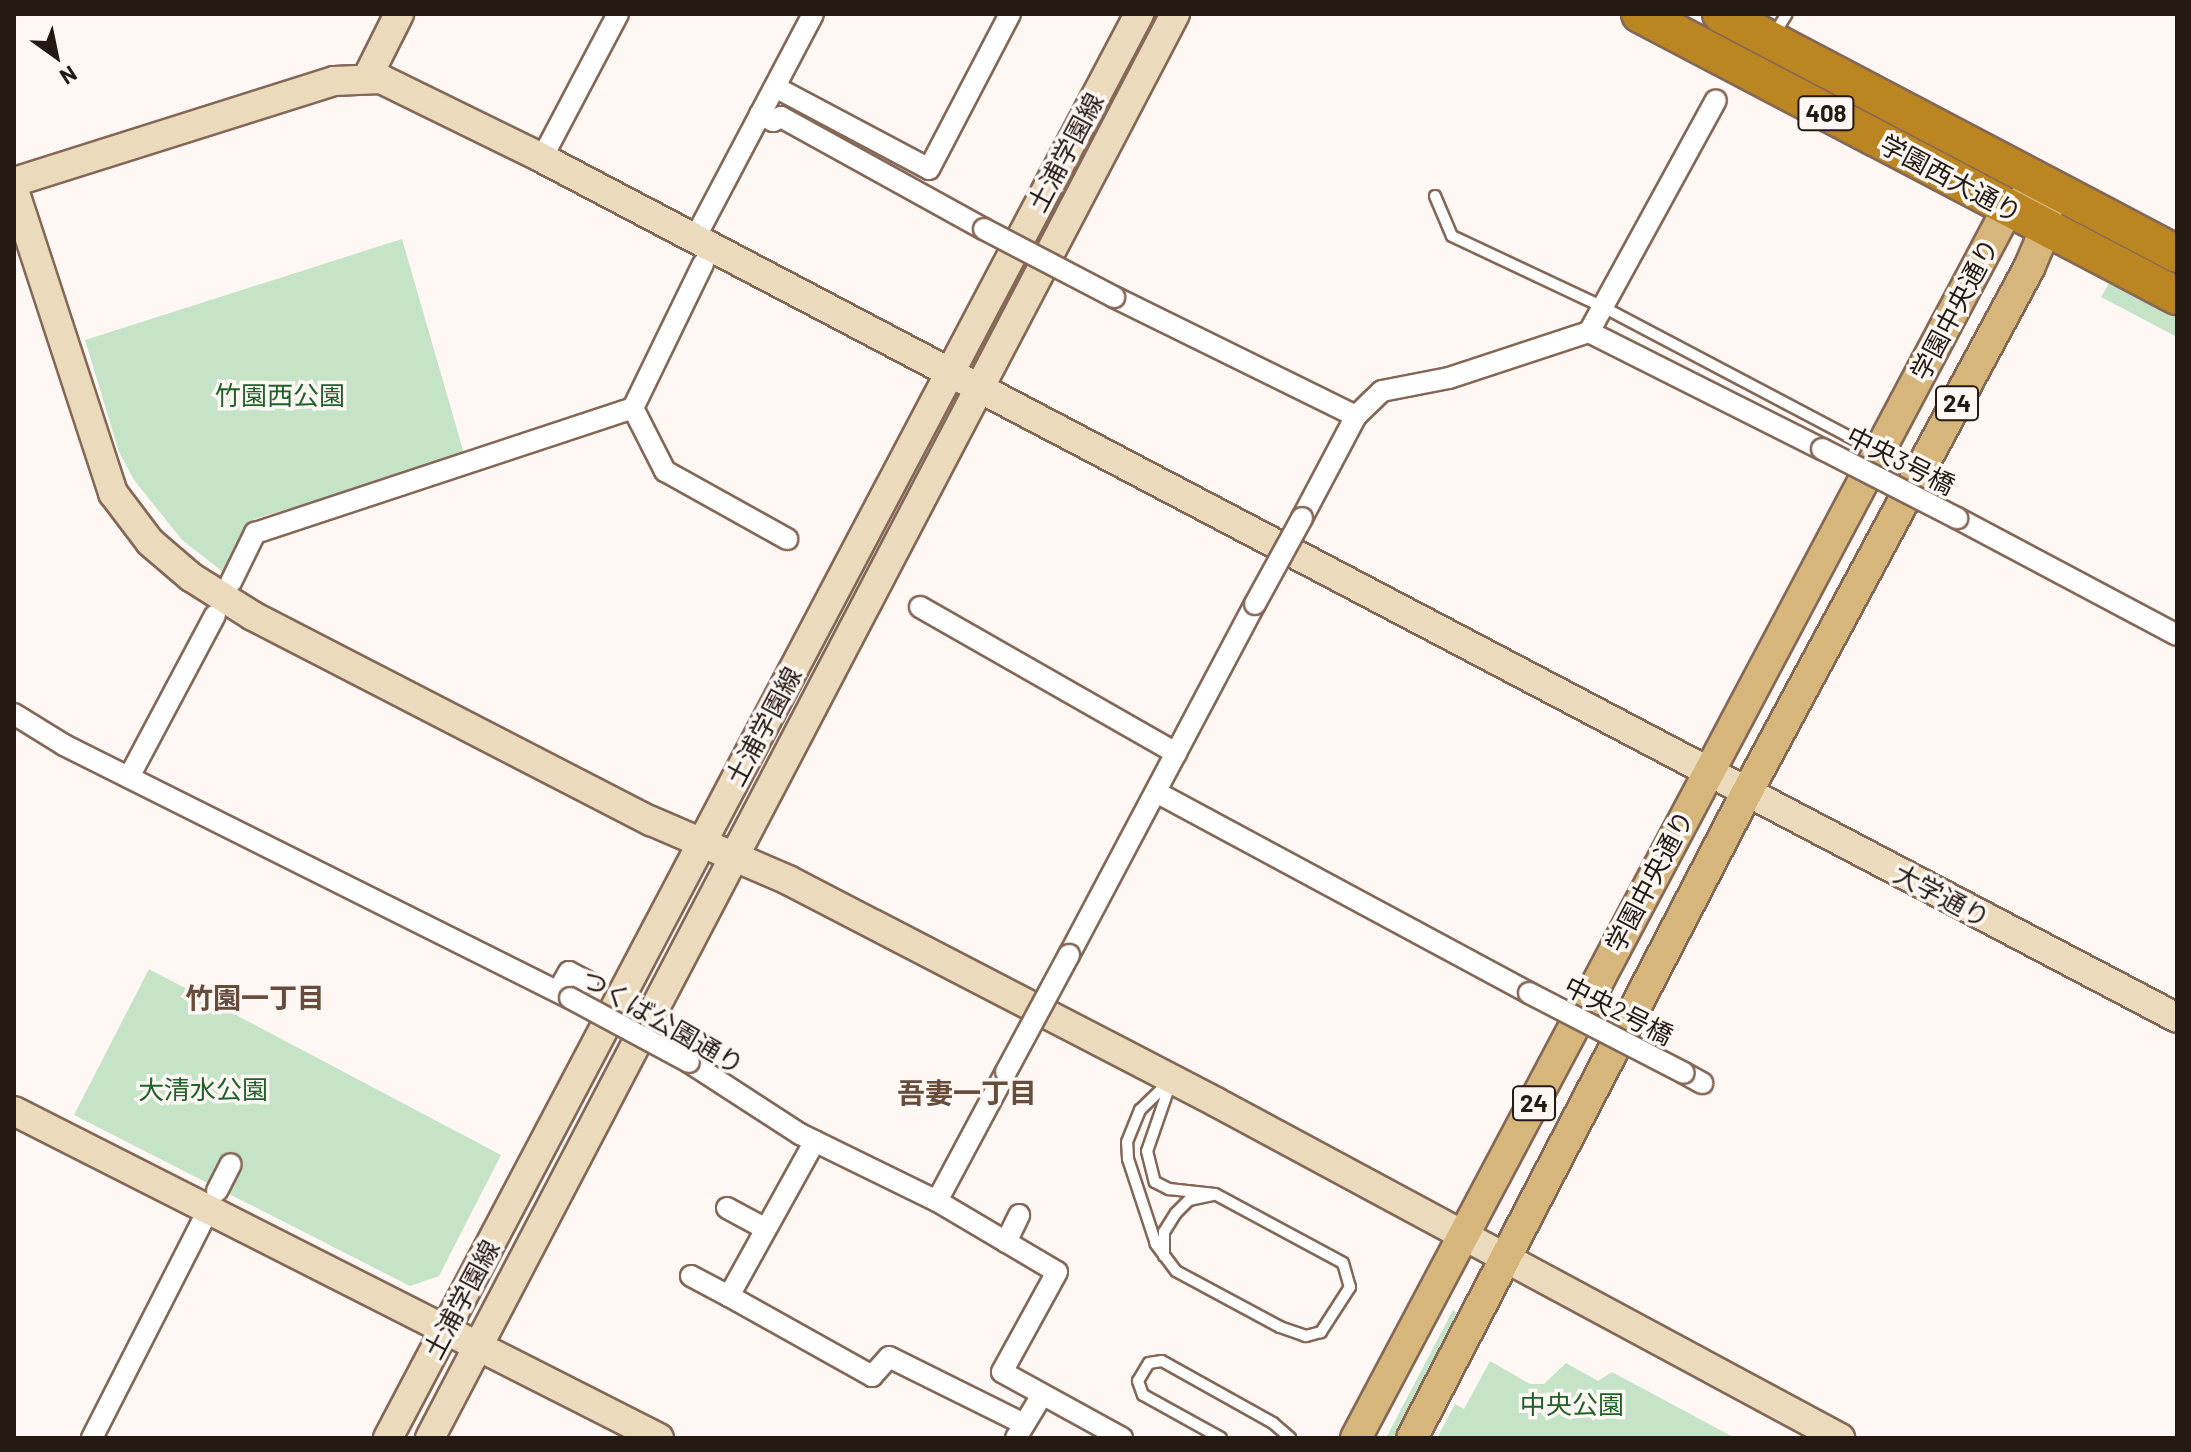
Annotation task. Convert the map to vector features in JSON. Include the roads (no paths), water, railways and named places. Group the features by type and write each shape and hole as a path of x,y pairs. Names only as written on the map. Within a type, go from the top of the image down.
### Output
{"highway":[{"name":"学園西大通り","path":"1640,14 2177,296"},
{"name":"学園西大通り","path":"1721,14 1779,27 2047,188 2177,254"}],"main road":[{"name":"学園中央通り","path":"1356,1438 2008,208 2047,188 2046,228 2029,268 1746,794 1412,1438"}],"street":[{"path":"14,182 320,85 368,76 399,14"},
{"path":"542,158 618,14"},
{"path":"231,582 255,533 633,408 760,114 813,14"},
{"path":"775,87 929,169 1010,14"},
{"name":"土浦学園線","path":"388,1438 947,372 1139,14"},
{"name":"土浦学園線","path":"430,1438 1175,14"},
{"name":"大学通り","path":"368,76 401,87 542,158 698,252 947,372 2177,1018"},
{"path":"937,1201 1356,416 1382,391 1449,378 1589,332 1716,100"},
{"path":"760,114 773,121 781,117 1114,297 1356,416"},
{"path":"14,190 100,464 113,493 150,542 191,577 243,610 651,821 736,856 1172,1079 1840,1438"},
{"name":"中央3号橋","path":"1589,332 1957,518 2177,635"},
{"path":"633,408 665,471 787,539"},
{"path":"920,607 1176,753"},
{"path":"129,777 215,615"},
{"name":"つくば公園通り","path":"14,714 129,777 564,995 689,1062 815,1141 937,1201 1057,1272 1002,1372 1122,1438"},
{"name":"中央2号橋","path":"1156,792 1693,1078"},
{"path":"564,995 569,972 588,982"},
{"path":"14,1111 659,1438"},
{"path":"729,1296 815,1141"},
{"path":"217,1191 231,1164"},
{"path":"727,1208 766,1229"},
{"path":"1006,1242 1019,1215"},
{"path":"92,1438 202,1222"},
{"path":"691,1276 872,1376 889,1357 913,1374 1020,1431 1042,1395"}],"lane":[{"path":"1435,196 1452,236 1603,307 1878,452"},
{"path":"1172,1079 1152,1130 1148,1164 1161,1187 1215,1194 1343,1263 1350,1287 1331,1323 1321,1332 1293,1334 1176,1271 1164,1258 1149,1229 1127,1142 1140,1110 1172,1079"},
{"path":"1164,1258 1164,1232 1176,1213 1189,1200 1215,1194"},
{"path":"1221,1438 1143,1395 1138,1381 1149,1363 1162,1361 1273,1423 1275,1434 1290,1438"}],"district":[{"name":"竹園一丁目","path":"255,997"},
{"name":"吾妻一丁目","path":"967,1092"}],"park label":[{"name":"竹園西公園","path":"280,395"},
{"name":"大清水公園","path":"203,1089"},
{"name":"中央公園","path":"1572,1404"}]}
